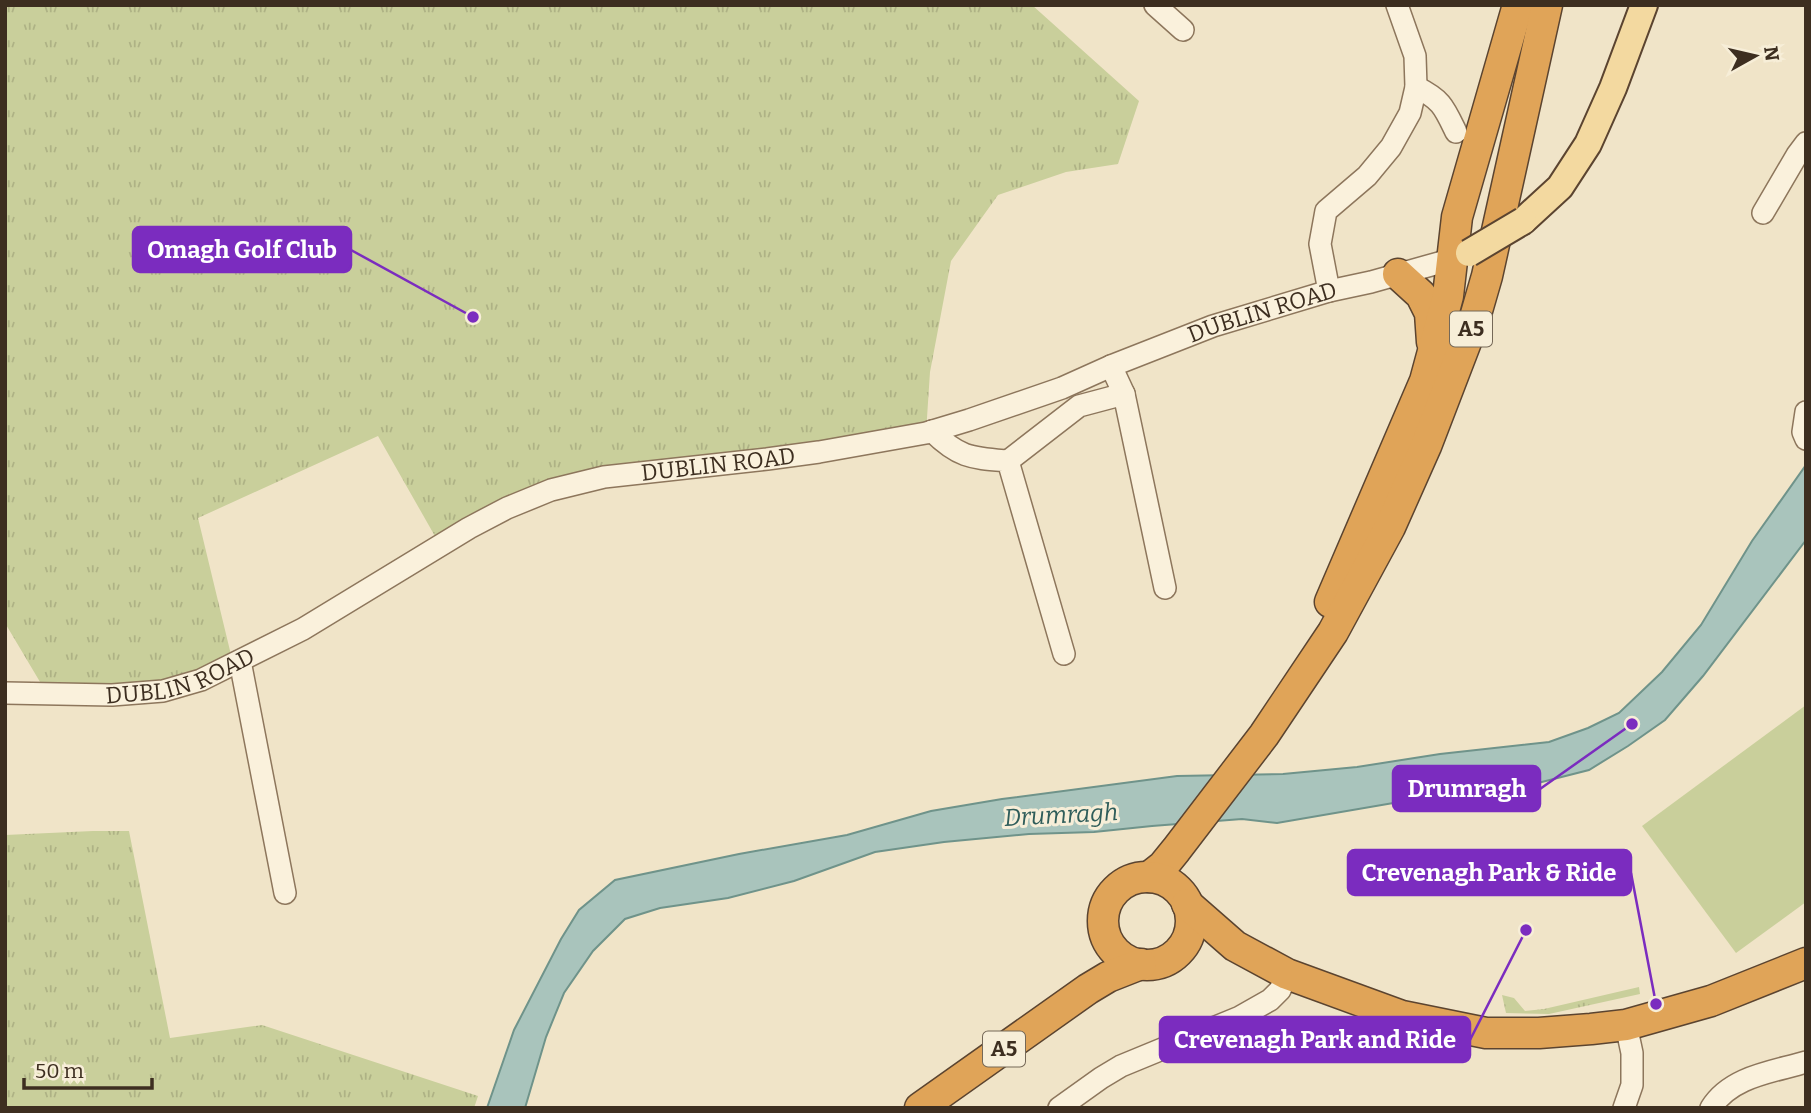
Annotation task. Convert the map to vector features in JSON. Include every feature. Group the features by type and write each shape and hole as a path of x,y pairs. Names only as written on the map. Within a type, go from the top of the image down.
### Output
{"highway":[{"path":"1287,702 1424,381 1461,256 1457,217 1518,5"},
{"name":"A5","path":"1170,889 1163,866 1264,735 1333,632 1390,527 1426,446 1474,321 1487,276 1547,5"},
{"path":"1398,274 1421,295 1430,313 1433,352"},
{"name":"A5","path":"1088,989 1107,958 1108,941 1104,914 1111,896 1134,879 1170,889"},
{"path":"1170,889 1235,946 1287,974 1402,1016 1486,1033 1539,1033 1626,1025 1711,1001 1806,964"},
{"path":"1170,889 1191,924 1186,942 1180,950"},
{"path":"1108,941 1124,958 1141,964"},
{"path":"1180,950 1235,946"},
{"name":"A5","path":"920,1108 1108,976 1141,964 1161,962 1180,950"}],"main road":[{"path":"1461,256 1523,221 1560,187 1588,144 1613,88 1644,5"}],"street":[{"path":"1155,5 1183,30"},
{"path":"1329,291 1320,244 1326,211 1367,176 1391,147 1410,113 1416,87 1415,56 1397,5"},
{"path":"1416,87 1435,97 1443,106 1456,132"},
{"path":"1763,213 1806,143"},
{"name":"DUBLIN ROAD","path":"5,693 112,695 163,691 201,680 303,629 469,528 551,490 604,477 793,456 932,431 1062,388 1213,326 1329,291 1461,256"},
{"path":"1111,366 1124,394 1165,588"},
{"path":"932,431 946,446 963,455 1008,461 1079,406 1124,394"},
{"path":"1806,412 1803,432 1806,439"},
{"path":"1008,461 1064,654"},
{"path":"240,661 285,893"},
{"path":"1059,1108 1121,1066 1240,1017 1270,1000 1280,990 1287,974"},
{"path":"1624,1108 1632,1085 1632,1053 1626,1025"},
{"path":"1711,1108 1737,1082 1806,1062"}],"green space":[{"path":"5,5 1032,5 1139,101 1118,164 1066,172 998,195 951,261 930,372 926,433 604,477 440,545 378,436 198,518 232,659 201,680 46,692 5,623"},
{"path":"1806,705 1806,902 1736,953 1642,826"},
{"path":"129,831 170,1038 262,1025 478,1096 474,1108 5,1108 5,835"},
{"path":"1639,987 1640,994 1549,1014 1506,1013 1502,995 1514,998 1525,1011"}],"water":[{"path":"1806,465 1806,540 1703,676 1665,720 1589,770 1534,784 1469,790 1277,823 1242,819 1094,832 1029,834 875,852 794,881 728,898 660,908 625,919 593,951 564,993 546,1037 525,1108 487,1108 514,1030 561,939 579,910 615,880 847,835 931,811 1002,799 1177,776 1283,774 1357,767 1440,754 1549,742 1619,713 1662,672 1701,625 1752,541"}],"place":[{"name":"Omagh Golf Club","path":"473,317"},
{"name":"Drumragh","path":"1632,724"},
{"name":"Crevenagh Park and Ride","path":"1526,930"},
{"name":"Crevenagh Park & Ride","path":"1656,1004"}]}
